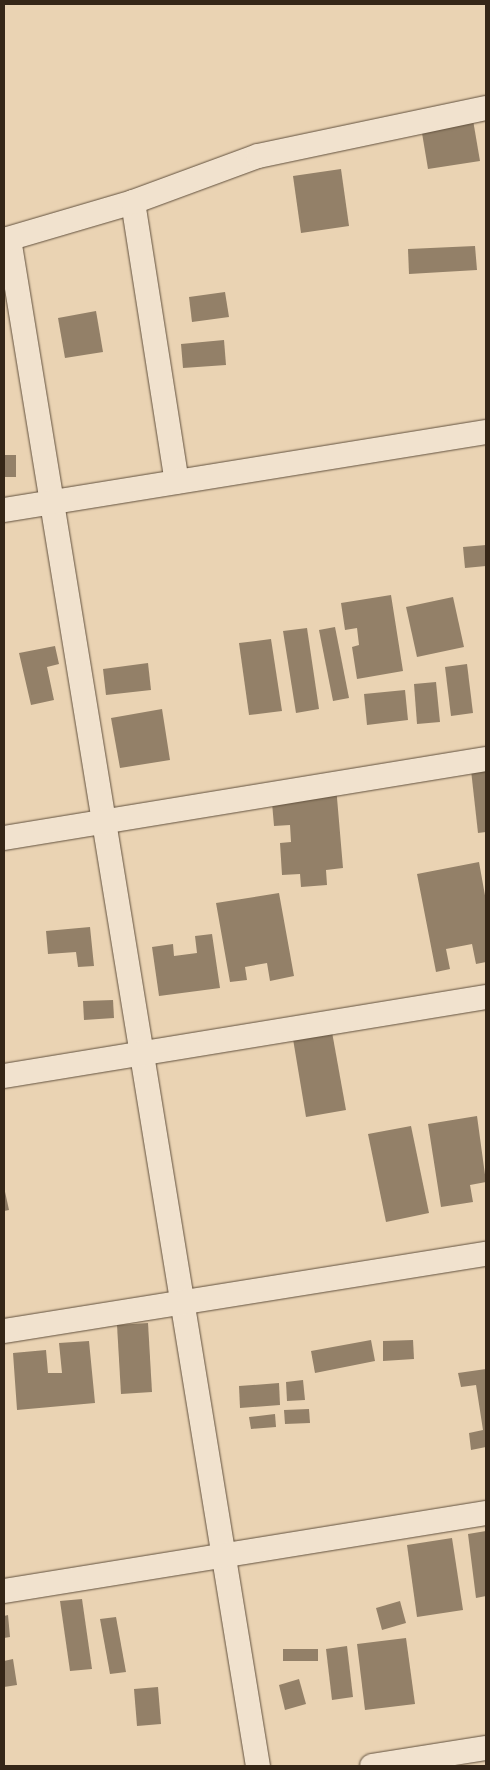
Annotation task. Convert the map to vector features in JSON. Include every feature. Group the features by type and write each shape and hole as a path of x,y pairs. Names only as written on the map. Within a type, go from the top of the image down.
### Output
{"street":[{"path":"258,1766 52,502 6,240 133,202 258,156 486,108"},
{"path":"133,202 177,482"},
{"path":"4,510 486,432"},
{"path":"4,838 486,759"},
{"path":"4,1076 486,997"},
{"path":"4,1331 486,1254"},
{"path":"4,1591 486,1513"},
{"path":"372,1766 486,1748"}],"building":[{"path":"473,120 480,161 428,169 421,127"},
{"path":"341,169 349,226 301,233 293,176"},
{"path":"475,246 477,270 409,274 408,249"},
{"path":"225,292 229,317 192,322 189,297"},
{"path":"96,311 103,352 65,358 58,318"},
{"path":"224,340 226,365 183,368 181,344"},
{"path":"4,455 16,455 16,477 4,477"},
{"path":"486,545 486,566 465,568 463,547"},
{"path":"391,595 403,671 357,679 352,647 359,645 357,628 345,630 341,603"},
{"path":"453,597 464,647 417,657 406,607"},
{"path":"335,627 349,698 333,701 319,630"},
{"path":"307,628 319,709 296,713 283,631"},
{"path":"271,639 282,711 249,715 239,643"},
{"path":"55,646 59,664 47,667 54,700 31,705 19,653"},
{"path":"148,663 151,690 106,695 103,669"},
{"path":"467,664 473,713 451,716 445,667"},
{"path":"436,682 440,722 417,724 414,684"},
{"path":"405,690 408,720 367,725 364,694"},
{"path":"162,709 170,760 120,768 111,718"},
{"path":"486,750 486,832 478,833 469,752"},
{"path":"336,786 343,868 326,870 327,885 301,887 300,874 282,875 280,843 291,842 290,825 274,826 271,791"},
{"path":"479,862 486,901 486,962 476,964 472,944 446,949 450,969 436,972 417,874"},
{"path":"279,893 294,976 270,981 267,963 245,967 247,980 230,982 216,903"},
{"path":"90,927 94,966 78,967 76,952 48,954 46,931"},
{"path":"212,934 220,988 159,996 152,947 173,944 174,956 197,953 195,936"},
{"path":"113,1000 114,1018 84,1020 83,1001"},
{"path":"332,1032 346,1110 306,1117 293,1039"},
{"path":"477,1116 486,1182 470,1185 473,1202 441,1207 428,1124"},
{"path":"411,1126 429,1213 386,1222 368,1134"},
{"path":"4,1187 9,1210 4,1211"},
{"path":"148,1323 152,1392 121,1394 117,1325"},
{"path":"371,1340 375,1361 315,1373 311,1351"},
{"path":"413,1340 414,1359 383,1361 383,1341"},
{"path":"89,1341 95,1403 17,1410 13,1353 46,1350 48,1373 62,1373 59,1343"},
{"path":"486,1369 486,1447 471,1450 469,1433 483,1430 476,1385 461,1387 458,1373"},
{"path":"303,1380 305,1400 287,1401 286,1382"},
{"path":"279,1383 280,1405 240,1408 239,1386"},
{"path":"309,1409 310,1423 285,1424 284,1410"},
{"path":"275,1414 276,1427 251,1429 249,1417"},
{"path":"486,1531 486,1596 476,1598 468,1534"},
{"path":"452,1538 463,1610 417,1617 407,1545"},
{"path":"82,1599 92,1669 70,1671 60,1601"},
{"path":"400,1601 406,1623 382,1630 376,1608"},
{"path":"8,1615 10,1637 4,1638 4,1616"},
{"path":"116,1617 126,1672 110,1674 100,1619"},
{"path":"406,1638 415,1704 365,1710 357,1644"},
{"path":"347,1646 353,1697 332,1700 326,1649"},
{"path":"283,1649 318,1649 318,1661 283,1661"},
{"path":"13,1659 17,1685 4,1687 4,1661"},
{"path":"299,1679 306,1704 285,1710 279,1685"},
{"path":"158,1687 161,1724 137,1726 134,1689"}]}
